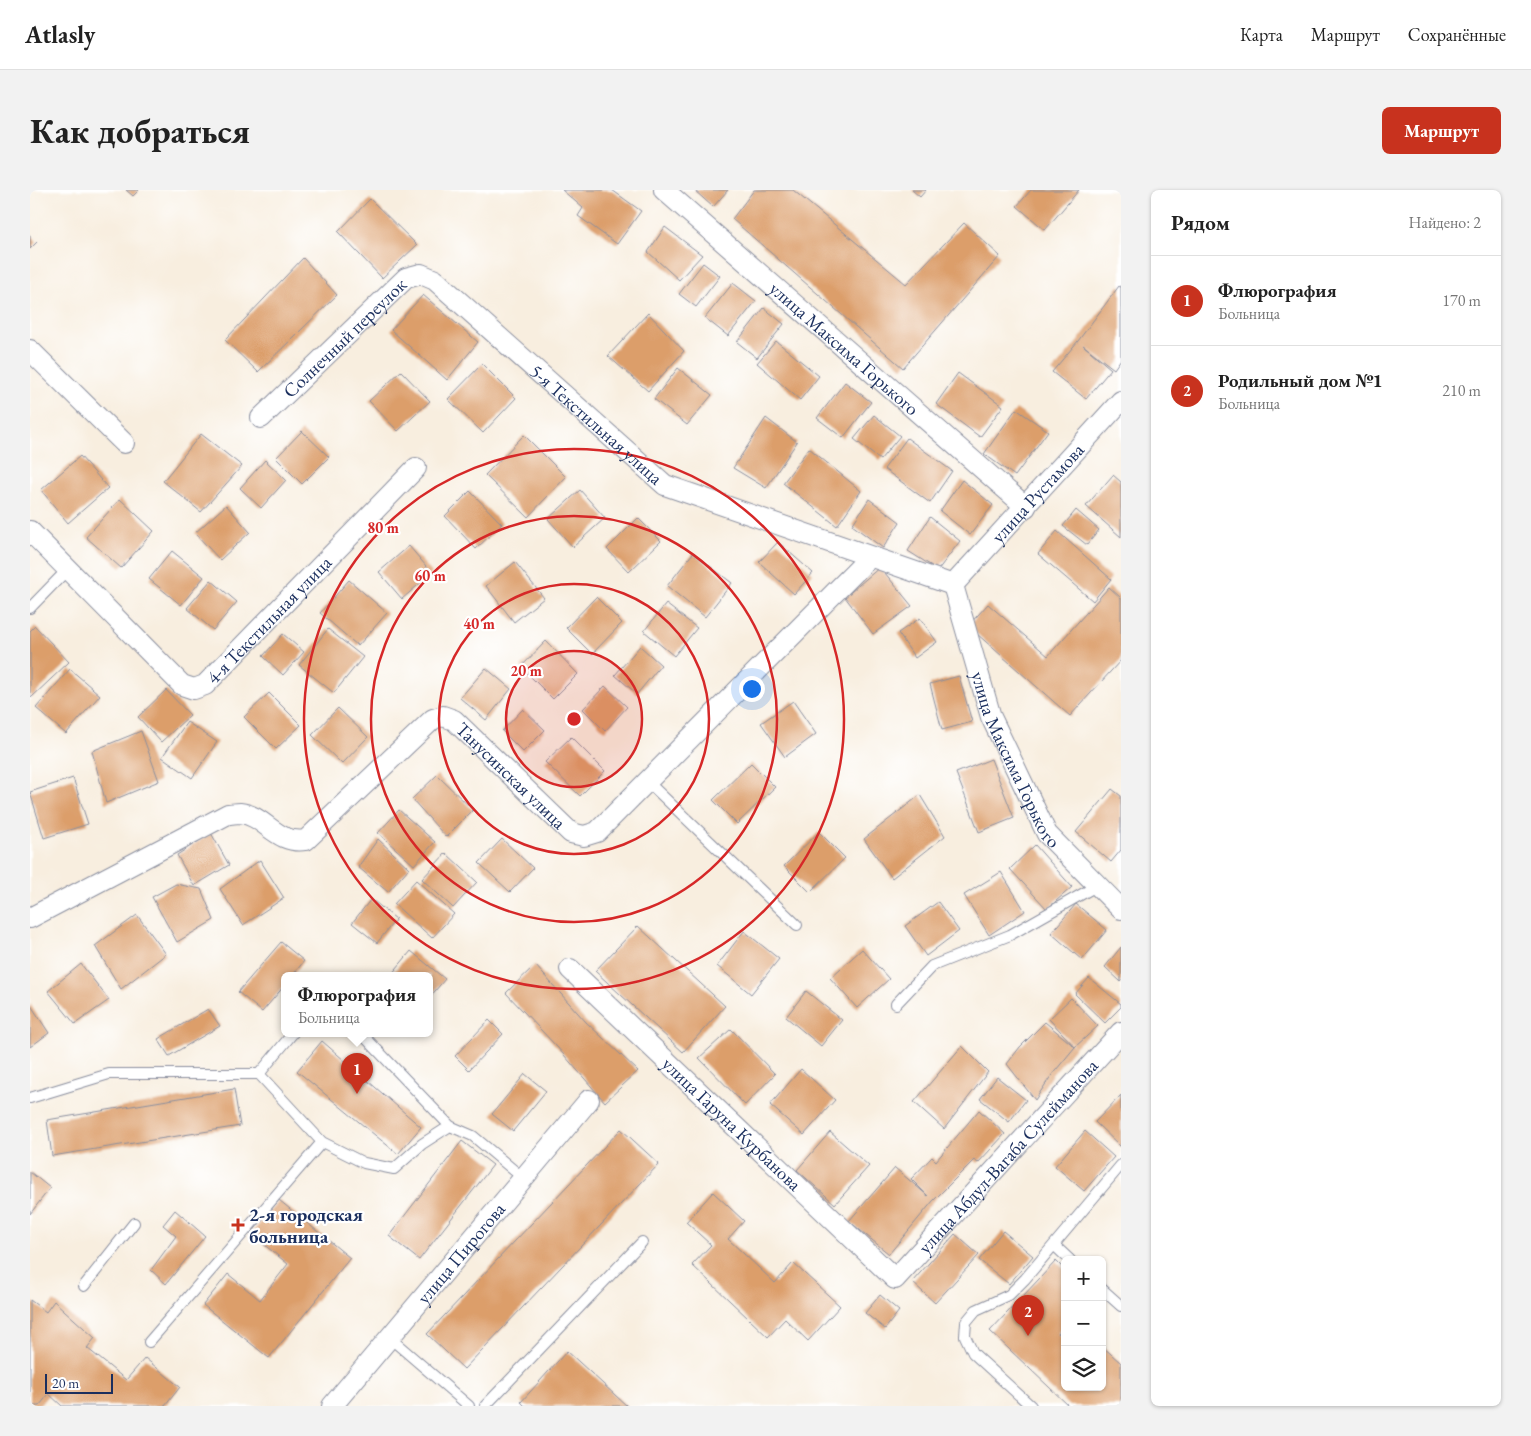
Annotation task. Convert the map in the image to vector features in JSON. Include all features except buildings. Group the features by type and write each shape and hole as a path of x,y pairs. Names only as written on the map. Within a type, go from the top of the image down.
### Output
{"street":[{"name":"улица Максима Горького","path":"664,190 1026,507"},
{"name":"Солнечный переулок","path":"261,418 406,278 421,274 435,280"},
{"name":"5-я Текстильная улица","path":"435,280 665,485 953,585"},
{"path":"30,350 124,443"},
{"name":"улица Рустамова","path":"953,585 1121,401"},
{"name":"4-я Текстильная улица","path":"30,531 182,685 194,689 205,685 416,468"},
{"name":"Танусинская улица","path":"30,918 228,814 240,813 253,818 295,842 306,840 433,719 443,716 454,720 571,833 584,836 597,832 870,557"},
{"name":"улица Максима Горького","path":"953,585 991,717 1047,834 1121,908"},
{"name":"улица Гаруна Курбанова","path":"570,969 895,1279"},
{"name":"улица Абдул-Вагаба Сулейманова","path":"895,1279 1121,1032"},
{"name":"улица Пирогова","path":"332,1406 589,1100"}],"lane":[{"path":"30,608 68,569"},
{"path":"647,781 797,925"},
{"path":"896,1004 932,966 1010,935 1098,885"},
{"path":"259,1074 290,1037"},
{"path":"365,1037 450,1126 473,1136 523,1178"},
{"path":"30,1098 109,1074 259,1074 322,1142 364,1163 394,1169 422,1144 450,1126"},
{"path":"149,1342 322,1142"},
{"path":"1031,1406 973,1353 965,1336 966,1322 976,1310 1009,1295 1025,1280 1121,1165"},
{"path":"84,1286 134,1223"},
{"path":"485,1406 642,1242"},
{"path":"1054,1245 1066,1256"},
{"path":"1106,1293 1121,1306"},
{"path":"390,1338 469,1406"}],"place":[{"name":"Флюрография","path":"357,1094"},
{"name":"2-я городская больница","path":"238,1225"},
{"name":"Родильный дом №1","path":"1028,1336"}]}
